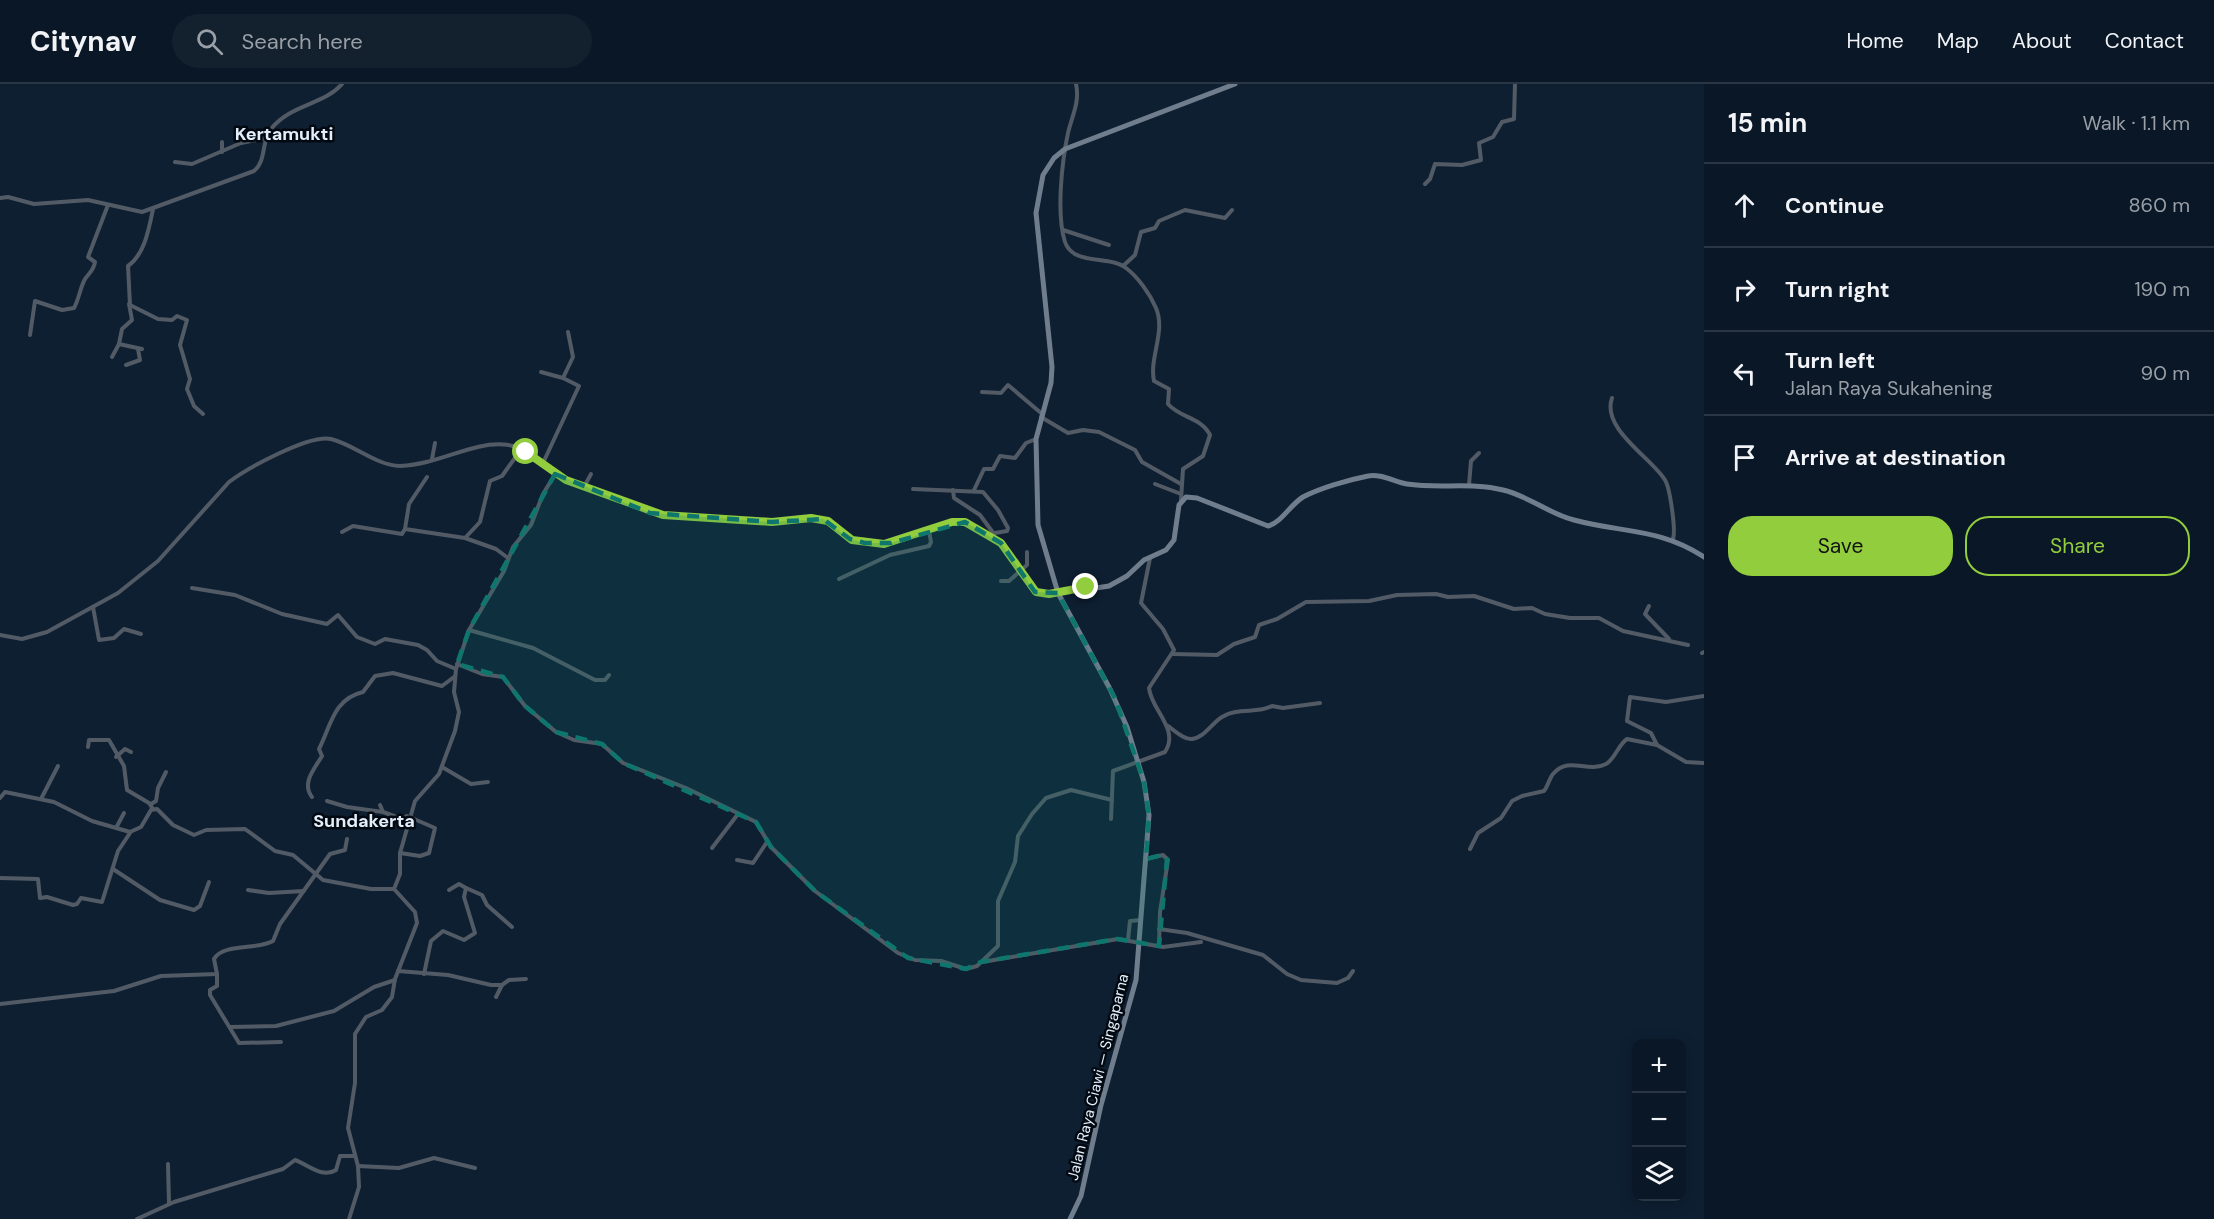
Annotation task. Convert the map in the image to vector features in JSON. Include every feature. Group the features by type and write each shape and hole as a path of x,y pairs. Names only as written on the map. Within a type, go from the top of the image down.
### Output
{"main road":[{"name":"Jalan Raya Ciawi — Singaparna","path":"1070,1219 1081,1196 1101,1105 1130,1005 1140,941 1149,812 1138,762 1115,698 1058,593 1038,525 1036,439 1051,381 1049,325 1036,213 1038,190 1043,175 1054,158 1065,150 1235,84"},
{"path":"1058,593 1081,586 1096,588 1109,586 1172,544 1181,497 1193,496 1268,526 1275,524 1305,496 1369,475 1408,484 1469,485 1520,494 1570,519 1614,530 1651,533 1673,539 1704,557"}],"street":[{"path":"0,198 8,197 34,204 83,200 139,212 153,208 254,171 260,166 266,138 285,116 302,105 334,93 342,84"},
{"path":"1076,84 1077,103 1065,150 1060,201 1067,246 1073,252 1096,261 1123,266 1141,284 1156,311 1159,335 1154,381 1168,389 1168,404 1172,408 1195,419 1209,432 1209,443 1199,460 1184,467 1181,497 1155,484"},
{"path":"1425,184 1430,179 1435,164 1462,165 1480,161 1482,154 1479,143 1493,137 1502,122 1512,121 1515,117 1515,84"},
{"path":"175,162 192,164 241,142 266,138"},
{"path":"222,142 222,152"},
{"path":"30,335 35,301 71,310 78,301 81,286 94,266 95,262 88,257 108,205"},
{"path":"112,357 122,328 132,318 128,306 130,304 128,266 135,261 146,241 153,208"},
{"path":"1123,266 1135,255 1142,232 1155,228 1159,220 1185,210 1225,218 1232,210"},
{"path":"1063,230 1109,245"},
{"path":"130,304 158,319 172,320 177,316 187,320 180,345 190,379 187,389 194,406 202,414"},
{"path":"563,378 573,357 568,332"},
{"path":"118,344 140,349 140,360 126,365"},
{"path":"541,372 563,378 579,386 543,463"},
{"path":"982,392 1000,393 1008,385 1041,415 1068,433 1083,429 1098,432 1125,444 1135,450 1142,462 1181,484"},
{"path":"1611,398 1611,406 1620,432 1666,482 1676,531 1673,539"},
{"path":"0,635 18,639 36,636 61,626 118,593 155,564 229,482 288,448 328,439 393,465 410,465 502,443 522,448 555,474 584,488 663,515 772,522 806,517 823,519 832,523 849,538 866,543 884,544 960,521 994,536 1007,531 1006,525 983,492 913,489"},
{"path":"973,490 984,469 994,468 1000,456 1015,458 1026,443 1036,439"},
{"path":"432,459 435,443"},
{"path":"465,538 481,520 490,481 502,476 522,448"},
{"path":"1469,485 1471,461 1479,453"},
{"path":"394,889 400,874 400,853 416,798 438,776 459,713 455,697 456,666 469,630 504,571 515,543 531,525 543,494 555,474"},
{"path":"584,488 591,474"},
{"path":"342,532 350,526 370,527 399,535 405,529 409,504 426,477"},
{"path":"953,490 954,498 980,515 1036,592 1058,593"},
{"path":"405,529 465,538 496,549 508,558"},
{"path":"839,579 890,555 929,546 931,542 929,531"},
{"path":"1001,581 1009,581 1028,563 1027,552"},
{"path":"1150,557 1141,603 1164,629 1173,654 1149,688 1153,705 1167,726 1188,739 1197,739 1221,717 1230,713 1266,709 1272,706 1283,708 1320,703"},
{"path":"192,588 235,595 282,614 327,624 337,615 361,640 375,644 385,639 418,645 437,661 503,678 525,706 556,732 574,740 602,744 623,763 686,788 756,823 767,842 815,891 898,953 915,960 941,961 966,969 981,962 1000,943 998,901 1016,862 1018,836 1032,814 1046,798 1071,790 1112,800"},
{"path":"1173,654 1221,654 1234,644 1256,636 1259,625 1276,620 1306,602 1369,601 1393,596 1430,594 1448,597 1474,596 1514,609 1532,608 1545,614 1570,618 1599,618 1623,631 1688,645"},
{"path":"1649,606 1645,614 1669,640"},
{"path":"93,607 99,640 114,638 124,630 141,634"},
{"path":"469,630 533,648 596,681 605,680 609,675"},
{"path":"312,797 308,791 309,776 322,756 319,749 327,736 332,715 355,695 363,692 374,677 393,673 442,686 455,676"},
{"path":"1657,745 1651,733 1627,721 1629,697 1666,702 1704,696"},
{"path":"1112,819 1113,771 1166,751 1167,726"},
{"path":"88,747 89,740 106,739 124,766 127,790 160,810 173,825 195,835 207,830 246,830 275,851 292,854 315,876 344,885 394,889 415,912 417,919 415,932 395,979 393,995 385,1008 366,1017 355,1034 355,1083 348,1128 358,1166 358,1195 349,1219"},
{"path":"1470,849 1478,833 1501,818 1512,801 1544,791 1551,776 1566,765 1575,764 1590,768 1605,764 1627,739 1657,745 1686,762 1704,764"},
{"path":"116,757 125,749 131,753"},
{"path":"41,799 58,766"},
{"path":"442,767 471,784 488,782"},
{"path":"0,878 38,879 39,897 76,905 81,898 102,902 118,849 130,832 141,827 156,801 158,788 166,772"},
{"path":"1,795 41,799 62,805 92,821 130,832"},
{"path":"327,801 348,807 383,812 402,819 411,818 435,828 429,853 424,855 400,853"},
{"path":"380,805 383,812"},
{"path":"116,828 124,813"},
{"path":"712,848 738,814"},
{"path":"281,1042 242,1044 210,993 217,987 214,959 216,955 231,949 240,950 272,942 280,924 330,854 345,850 347,839"},
{"path":"737,860 753,863 767,842"},
{"path":"1146,859 1162,855 1167,859 1159,946"},
{"path":"113,869 160,900 194,910 200,906 209,882"},
{"path":"449,890 459,884 482,895 487,905 512,927"},
{"path":"424,974 432,939 443,931 464,940 475,933 464,897 466,888"},
{"path":"248,890 269,893 305,891"},
{"path":"1128,940 1130,921 1141,920"},
{"path":"1159,929 1187,933 1261,954 1287,974 1301,980 1337,983 1348,978 1353,971"},
{"path":"981,962 1004,960 1061,947 1128,940 1159,946 1185,946 1201,942"},
{"path":"398,971 448,975 491,985 502,985"},
{"path":"0,1004 114,991 161,976 217,974"},
{"path":"230,1027 276,1026 334,1011 372,988 395,979"},
{"path":"496,997 502,985 509,980 526,980"},
{"path":"137,1219 169,1203 283,1169 295,1160 328,1173 336,1170 341,1156 355,1156"},
{"path":"358,1166 392,1169 434,1158 475,1168"},
{"path":"168,1164 169,1203"}],"highlighted area":[{"path":"555,474 650,513 772,522 823,519 850,539 865,543 891,543 965,522 1001,543 1035,592 1058,593 1115,698 1144,782 1149,815 1146,859 1162,855 1167,859 1159,946 1117,939 981,962 966,969 908,958 815,891 771,847 756,822 623,763 602,744 556,732 525,706 503,677 457,664 469,630"}],"district":[{"name":"Kertamukti","path":"284,134"},
{"name":"Sundakerta","path":"364,821"}],"route":[{"path":"526,452 566,480 650,513 772,522 806,517 823,519 832,523 852,540 884,544 906,539 952,522 965,522 1001,543 1036,592 1049,594 1081,586 1086,587"}]}
